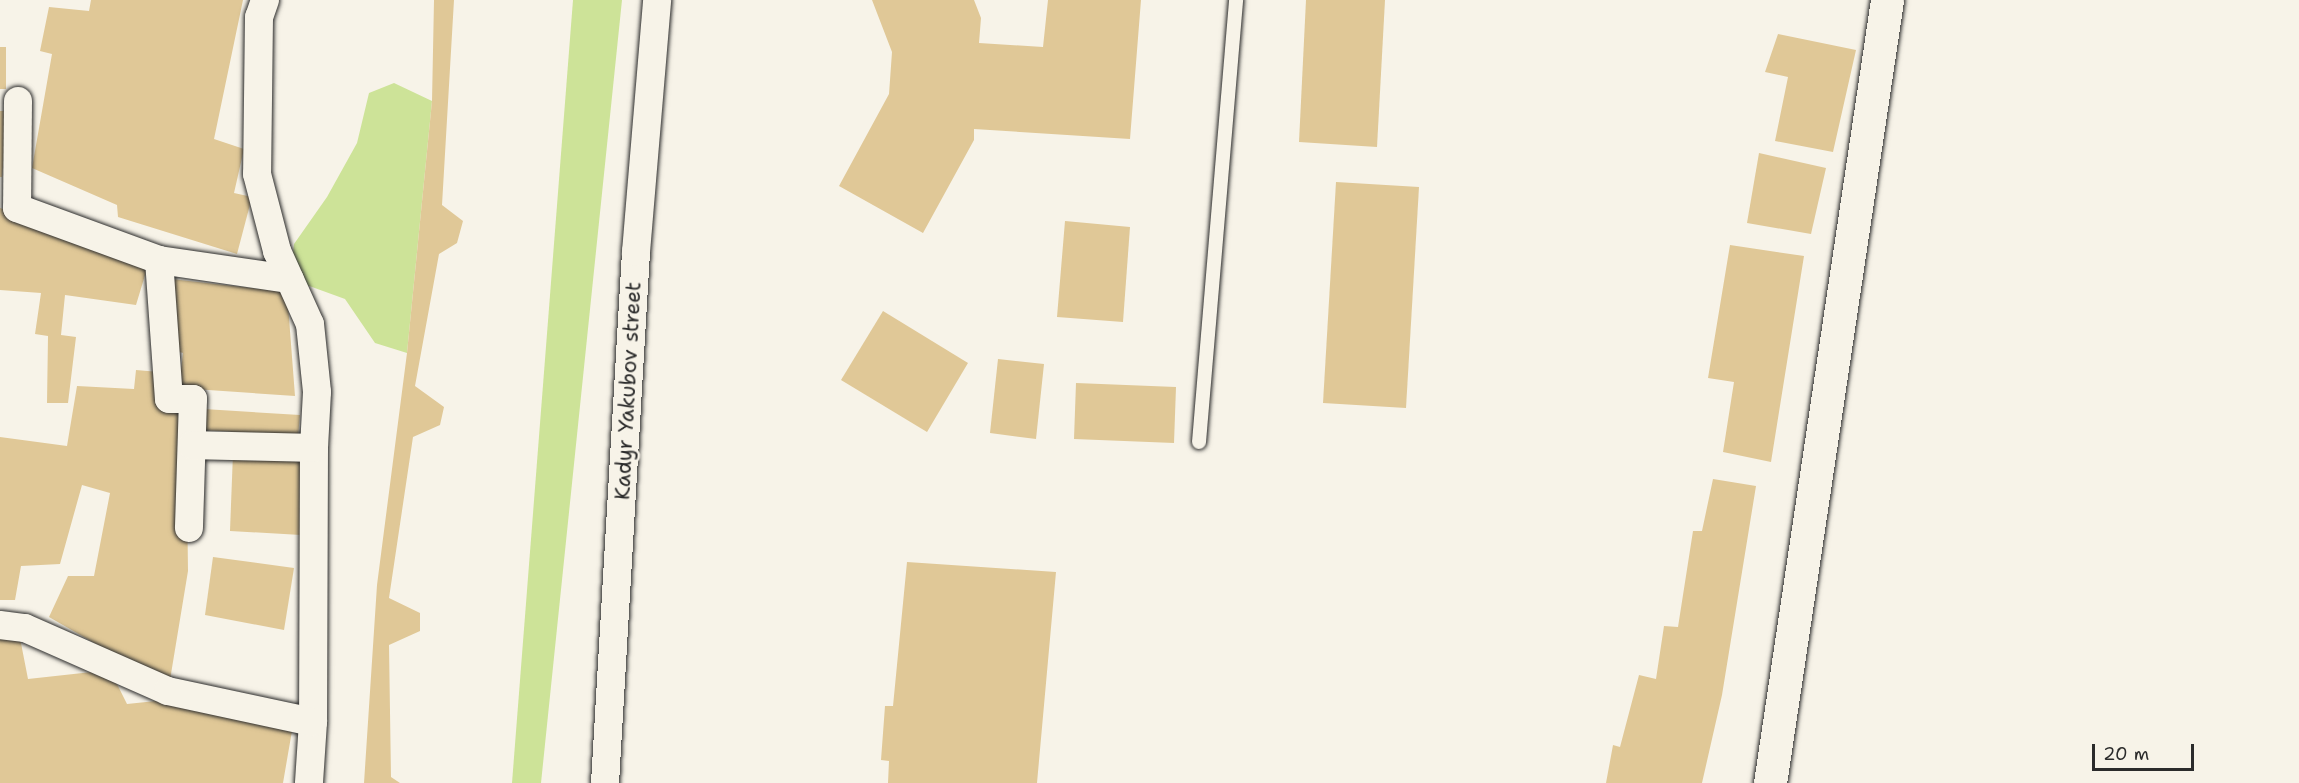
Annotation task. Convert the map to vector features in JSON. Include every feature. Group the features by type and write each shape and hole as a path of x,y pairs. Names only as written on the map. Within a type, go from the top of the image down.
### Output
{"main road":[{"path":"1770,783 1887,0"}],"street":[{"path":"265,0 260,17 257,174 277,251 310,324 317,392 314,448 313,722 309,783"},
{"name":"Kadyr Yakubov street","path":"605,783 636,252 657,0"},
{"path":"18,101 17,208 159,260 290,279"},
{"path":"159,260 169,399 194,399 189,528"},
{"path":"192,445 314,448"},
{"path":"0,625 25,628 168,691 313,722"}],"lane":[{"path":"1200,442 1236,0"}],"green space":[{"path":"573,0 622,0 541,783 512,783"},
{"path":"394,83 432,101 407,353 375,343 345,299 290,279 294,244 327,197 357,143 369,93"}],"building":[{"path":"91,0 243,0 214,139 244,149 234,193 252,197 237,254 118,217 117,205 32,168 52,54 40,51 49,7 89,11"},
{"path":"434,0 454,0 442,205 463,221 457,243 439,254 415,386 444,407 440,425 413,437 389,598 420,613 420,631 389,645 391,777 400,783 364,783 377,585 407,353 432,101"},
{"path":"872,0 974,0 981,18 979,43 1043,47 1048,0 1141,0 1130,139 974,129 974,140 923,233 839,186 889,94 892,52"},
{"path":"1306,0 1385,0 1377,147 1299,142"},
{"path":"1778,34 1856,50 1833,152 1775,141 1788,77 1765,72"},
{"path":"0,47 6,47 6,89 0,89"},
{"path":"0,111 8,111 2,177 0,177"},
{"path":"1759,153 1826,168 1811,234 1747,223"},
{"path":"1336,182 1419,187 1406,408 1323,403"},
{"path":"0,208 149,262 136,305 65,295 61,335 76,337 68,403 47,403 48,336 35,334 41,293 0,290"},
{"path":"1065,221 1130,227 1123,322 1057,317"},
{"path":"1730,245 1804,256 1771,462 1723,452 1734,382 1708,378"},
{"path":"171,279 287,292 295,396 179,388 183,353 170,349"},
{"path":"883,311 968,363 927,432 841,380"},
{"path":"998,359 1044,364 1036,439 990,433"},
{"path":"136,370 159,372 186,413 188,571 169,686 49,617 68,576 94,576 110,493 82,485 60,564 21,566 15,600 0,600 0,437 67,446 77,386 134,389"},
{"path":"1076,383 1176,387 1174,443 1074,439"},
{"path":"204,409 300,415 298,436 203,430"},
{"path":"233,453 304,457 301,535 230,531"},
{"path":"1713,479 1756,486 1722,695 1702,783 1606,783 1613,745 1620,747 1639,675 1656,679 1664,626 1678,627 1693,531 1702,531"},
{"path":"213,557 294,568 284,630 205,615"},
{"path":"907,562 1056,572 1037,783 888,783 889,761 881,760 885,706 893,706"},
{"path":"20,638 28,679 110,670 127,704 175,699 293,725 283,783 0,783 0,639"}]}
